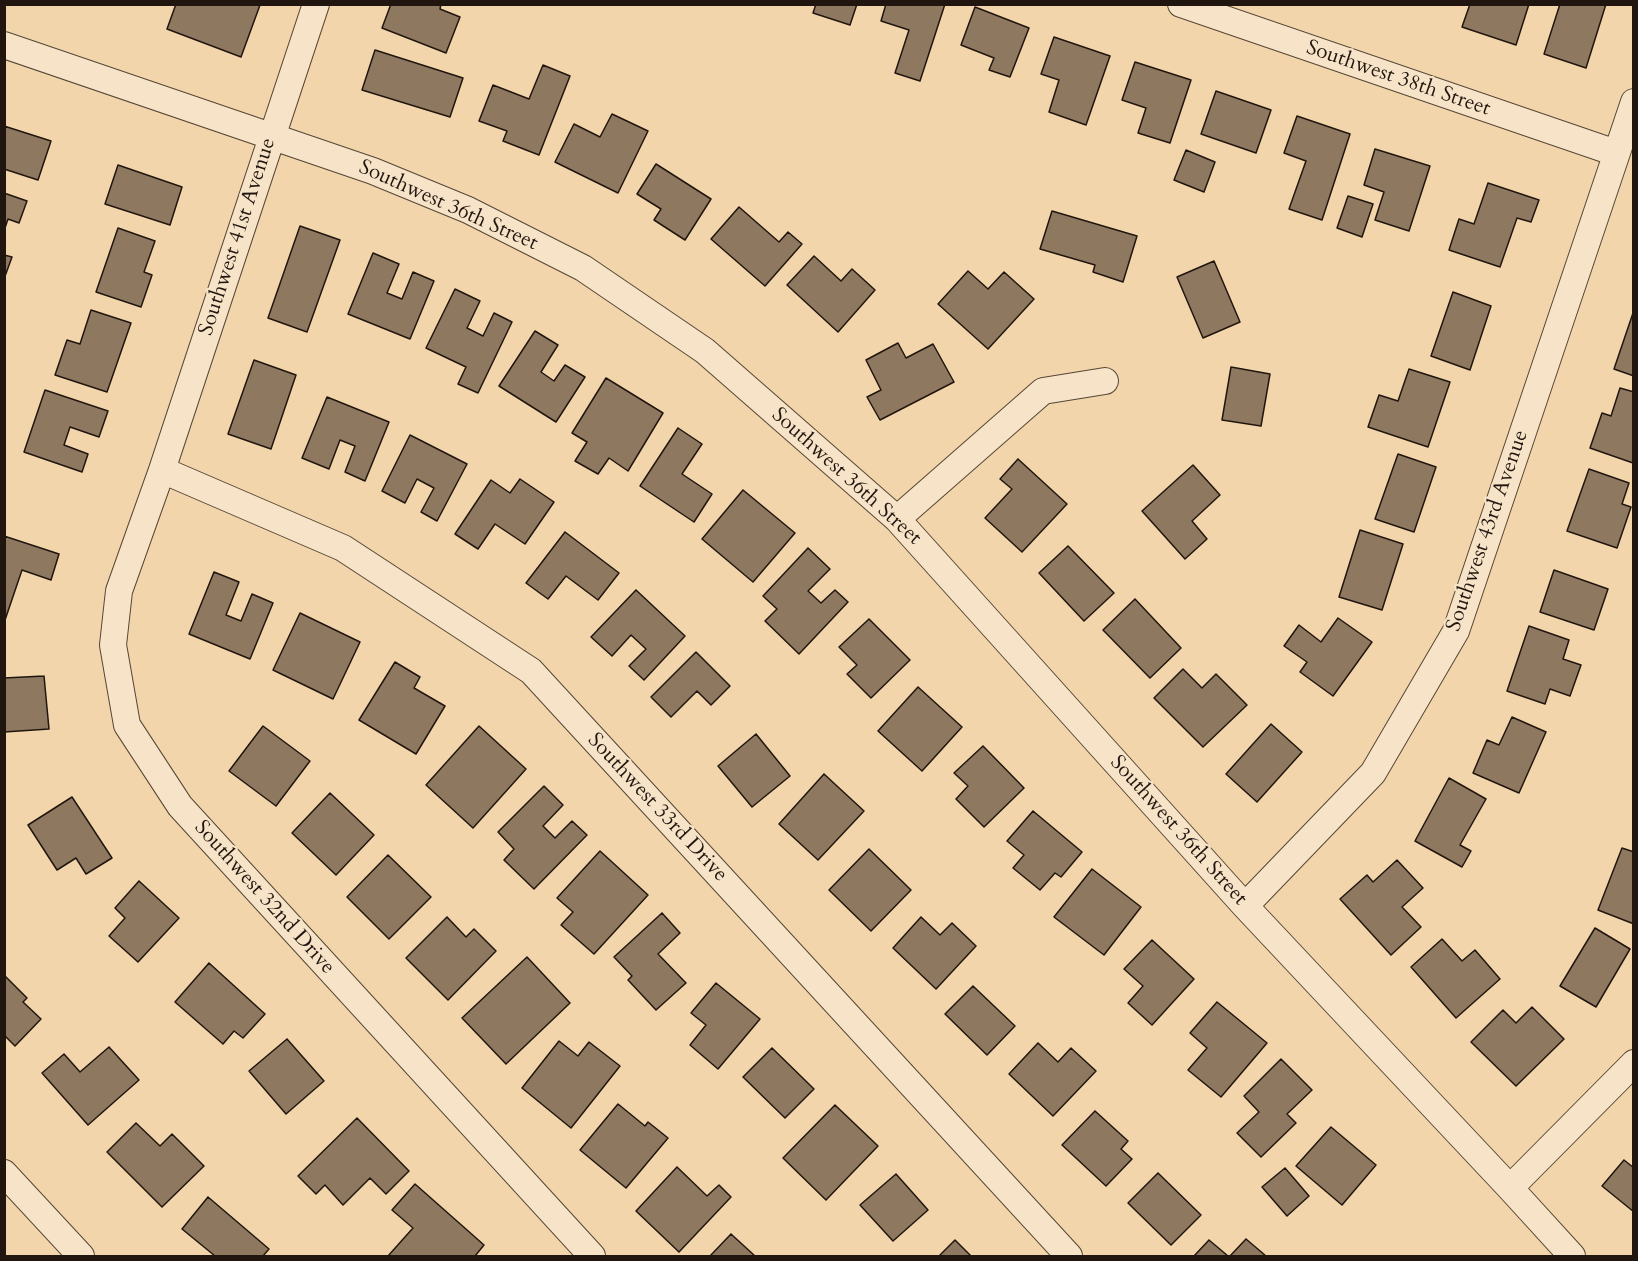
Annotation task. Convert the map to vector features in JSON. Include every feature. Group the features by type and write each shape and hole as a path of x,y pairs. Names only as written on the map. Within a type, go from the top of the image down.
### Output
{"street":[{"name":"Southwest 41st Avenue","path":"162,470 315,4"},
{"name":"Southwest 38th Street","path":"1180,4 1616,153"},
{"name":"Southwest 36th Street","path":"4,45 373,171 458,206 583,268 705,351 897,519 1245,906 1572,1257"},
{"name":"Southwest 43rd Avenue","path":"1245,906 1373,773 1456,631 1634,102"},
{"path":"897,519 1043,391 1105,381"},
{"name":"Southwest 32nd Drive","path":"162,470 119,591 113,645 127,725 180,806 592,1257"},
{"name":"Southwest 33rd Drive","path":"162,470 343,548 531,671 1069,1257"},
{"path":"1510,1188 1634,1063"},
{"path":"4,1173 81,1257"}],"building":[{"path":"176,4 260,5 241,57 167,29"},
{"path":"391,4 441,4 440,9 460,17 446,53 382,28"},
{"path":"816,4 857,4 850,25 813,13"},
{"path":"886,4 945,4 920,81 895,73 909,30 881,21"},
{"path":"1470,4 1529,4 1516,45 1462,27"},
{"path":"1560,4 1606,4 1586,68 1544,54"},
{"path":"975,7 1029,28 1010,77 989,70 994,58 961,45"},
{"path":"1054,37 1110,56 1086,125 1049,112 1059,80 1041,74"},
{"path":"375,50 463,78 450,117 362,90"},
{"path":"1135,62 1191,80 1170,143 1138,133 1146,108 1122,100"},
{"path":"543,65 570,76 539,155 503,141 507,131 479,121 493,85 529,99"},
{"path":"1216,91 1271,110 1256,153 1201,134"},
{"path":"612,114 648,131 618,193 555,162 574,124 600,137"},
{"path":"1297,116 1350,134 1322,220 1289,209 1306,161 1284,153"},
{"path":"4,126 51,141 38,180 4,169"},
{"path":"1375,149 1430,166 1409,231 1375,220 1384,192 1364,185"},
{"path":"1186,150 1215,162 1204,192 1174,180"},
{"path":"656,164 711,199 685,240 654,220 661,209 637,194"},
{"path":"118,165 182,187 170,225 105,204"},
{"path":"1488,183 1539,200 1531,222 1517,218 1500,267 1449,250 1459,219 1474,224"},
{"path":"4,193 27,201 19,223 8,219 4,231"},
{"path":"1348,196 1373,204 1362,237 1337,228"},
{"path":"739,207 779,242 788,232 802,244 765,286 711,239"},
{"path":"1052,211 1137,236 1123,282 1093,272 1095,265 1040,249"},
{"path":"300,226 340,240 307,332 268,318"},
{"path":"118,228 155,241 144,272 152,275 141,307 96,292"},
{"path":"373,253 399,264 387,293 402,299 413,272 434,281 410,339 348,314"},
{"path":"4,255 12,257 4,279"},
{"path":"814,256 841,281 852,269 875,290 838,332 787,285"},
{"path":"1214,261 1240,322 1203,338 1177,277"},
{"path":"968,271 988,289 1004,272 1034,299 988,349 938,304"},
{"path":"455,289 480,301 467,328 483,336 494,313 512,322 478,393 458,384 466,367 426,348"},
{"path":"1453,292 1491,306 1470,370 1431,356"},
{"path":"91,310 131,323 107,392 55,375 67,340 80,344"},
{"path":"1634,313 1634,376 1614,369"},
{"path":"535,331 558,345 541,372 554,381 565,365 585,377 556,422 499,386"},
{"path":"898,343 906,358 933,344 954,382 880,420 867,397 881,390 866,360"},
{"path":"254,360 296,375 271,449 228,434"},
{"path":"1231,367 1270,374 1261,426 1222,420"},
{"path":"1409,369 1450,382 1428,447 1368,427 1379,395 1398,401"},
{"path":"606,378 663,413 628,471 609,458 598,474 575,461 587,442 572,433"},
{"path":"1620,388 1634,392 1633,463 1590,448 1602,413 1611,416"},
{"path":"45,390 108,411 99,437 70,427 64,445 88,454 82,472 24,452"},
{"path":"327,397 389,422 365,481 345,472 355,446 340,440 329,469 302,458"},
{"path":"678,428 702,444 682,474 712,494 694,522 640,486"},
{"path":"410,435 467,464 437,521 421,512 434,488 417,479 405,503 382,491"},
{"path":"1398,454 1436,467 1414,532 1375,519"},
{"path":"1018,459 1067,504 1022,552 985,518 1012,489 1000,479"},
{"path":"1193,465 1220,495 1192,521 1207,539 1185,559 1142,511"},
{"path":"1589,469 1629,483 1622,504 1631,507 1617,548 1567,531"},
{"path":"520,479 554,502 525,544 495,524 478,549 455,534 491,480 510,493"},
{"path":"743,490 795,533 753,582 702,539"},
{"path":"1360,530 1403,544 1382,610 1339,597"},
{"path":"565,532 619,573 598,600 566,576 548,599 526,583"},
{"path":"4,536 59,554 51,580 22,570 4,623"},
{"path":"1068,546 1114,593 1084,621 1039,573"},
{"path":"808,548 830,569 808,591 821,603 835,590 848,602 799,654 765,621 777,609 763,596"},
{"path":"1554,570 1608,589 1594,630 1540,612"},
{"path":"214,572 239,582 226,615 241,621 252,594 273,603 250,659 189,634"},
{"path":"636,590 685,636 644,680 629,666 646,649 631,635 612,656 591,637"},
{"path":"1135,599 1181,648 1150,678 1103,630"},
{"path":"300,613 360,642 333,699 273,670"},
{"path":"1338,618 1372,642 1333,696 1300,672 1307,662 1284,646 1299,625 1321,642"},
{"path":"869,619 910,660 871,698 847,674 857,665 839,647"},
{"path":"1529,626 1569,640 1563,659 1581,665 1570,696 1550,689 1545,704 1507,691"},
{"path":"696,652 730,686 711,705 697,691 671,717 651,697"},
{"path":"395,662 420,677 414,688 445,706 416,754 359,720"},
{"path":"1183,669 1202,688 1216,674 1247,705 1203,747 1154,698"},
{"path":"44,676 49,729 4,732 4,678"},
{"path":"918,687 962,727 922,771 878,731"},
{"path":"1512,717 1546,732 1519,793 1473,773 1487,740 1499,745"},
{"path":"1271,724 1302,752 1257,802 1226,774"},
{"path":"263,726 310,761 276,806 229,771"},
{"path":"479,726 526,769 473,828 426,785"},
{"path":"756,734 790,776 752,807 718,766"},
{"path":"983,746 1024,788 984,827 956,799 968,786 954,773"},
{"path":"824,774 864,811 818,860 779,824"},
{"path":"1449,778 1486,799 1460,845 1471,851 1462,867 1415,841"},
{"path":"544,786 563,805 543,826 555,838 572,821 587,835 534,889 504,860 514,849 498,832"},
{"path":"330,793 374,835 336,875 292,833"},
{"path":"72,797 112,858 86,874 76,858 57,870 28,825"},
{"path":"1033,811 1082,852 1061,877 1055,873 1040,890 1013,868 1024,855 1007,841"},
{"path":"1622,848 1634,852 1634,924 1598,910"},
{"path":"869,849 911,890 871,931 829,890"},
{"path":"600,851 648,895 594,954 561,925 573,912 557,898"},
{"path":"388,855 431,897 389,939 347,897"},
{"path":"1397,860 1423,888 1402,907 1421,927 1391,955 1340,899 1367,875 1373,882"},
{"path":"1092,869 1141,907 1104,955 1054,917"},
{"path":"139,881 179,918 138,962 109,936 125,918 115,908"},
{"path":"662,913 680,933 658,954 686,983 656,1010 628,980 632,976 614,957"},
{"path":"447,917 466,937 474,929 496,951 448,1000 406,958"},
{"path":"921,917 940,935 952,923 976,946 936,989 893,948"},
{"path":"1595,928 1630,949 1596,1007 1560,986"},
{"path":"1442,939 1462,961 1475,950 1500,979 1456,1018 1411,967"},
{"path":"1152,940 1194,979 1152,1025 1128,1003 1143,986 1124,969"},
{"path":"527,957 570,1003 506,1064 462,1018"},
{"path":"209,963 265,1014 243,1038 234,1031 223,1044 175,1002"},
{"path":"4,975 27,998 23,1002 41,1019 15,1046 4,1035"},
{"path":"716,983 760,1019 718,1069 690,1045 706,1025 691,1013"},
{"path":"973,986 1015,1026 987,1055 945,1014"},
{"path":"1217,1002 1267,1043 1221,1097 1188,1070 1207,1048 1190,1033"},
{"path":"1532,1007 1564,1039 1516,1086 1471,1042 1503,1010 1516,1023"},
{"path":"287,1039 324,1081 286,1114 249,1071"},
{"path":"559,1041 578,1056 589,1042 620,1066 571,1128 522,1088"},
{"path":"1038,1043 1058,1062 1071,1048 1096,1071 1053,1116 1009,1074"},
{"path":"109,1047 139,1080 88,1125 42,1073 64,1054 80,1072"},
{"path":"772,1048 814,1089 785,1118 743,1077"},
{"path":"1281,1059 1312,1090 1287,1114 1296,1123 1261,1157 1237,1133 1259,1112 1244,1096"},
{"path":"618,1104 645,1126 648,1122 668,1138 626,1188 580,1150"},
{"path":"835,1105 878,1146 826,1200 783,1158"},
{"path":"1095,1111 1128,1141 1121,1149 1132,1159 1106,1186 1062,1145"},
{"path":"357,1118 409,1171 386,1194 370,1178 343,1205 325,1185 316,1194 298,1176"},
{"path":"136,1123 160,1146 172,1134 204,1166 162,1207 107,1152"},
{"path":"1331,1127 1376,1165 1342,1205 1296,1166"},
{"path":"1624,1160 1634,1168 1634,1212 1602,1186"},
{"path":"677,1167 707,1196 719,1185 731,1197 679,1252 636,1211"},
{"path":"1285,1168 1309,1196 1287,1216 1262,1187"},
{"path":"1158,1173 1201,1215 1171,1245 1128,1203"},
{"path":"896,1174 928,1210 893,1241 860,1205"},
{"path":"415,1184 484,1245 475,1256 388,1256 413,1228 392,1210"},
{"path":"208,1197 269,1249 263,1256 215,1256 182,1229"},
{"path":"731,1234 755,1256 710,1256"},
{"path":"1246,1239 1266,1256 1230,1256"},
{"path":"955,1240 971,1256 939,1256"},
{"path":"1209,1240 1228,1256 1194,1256"}]}
